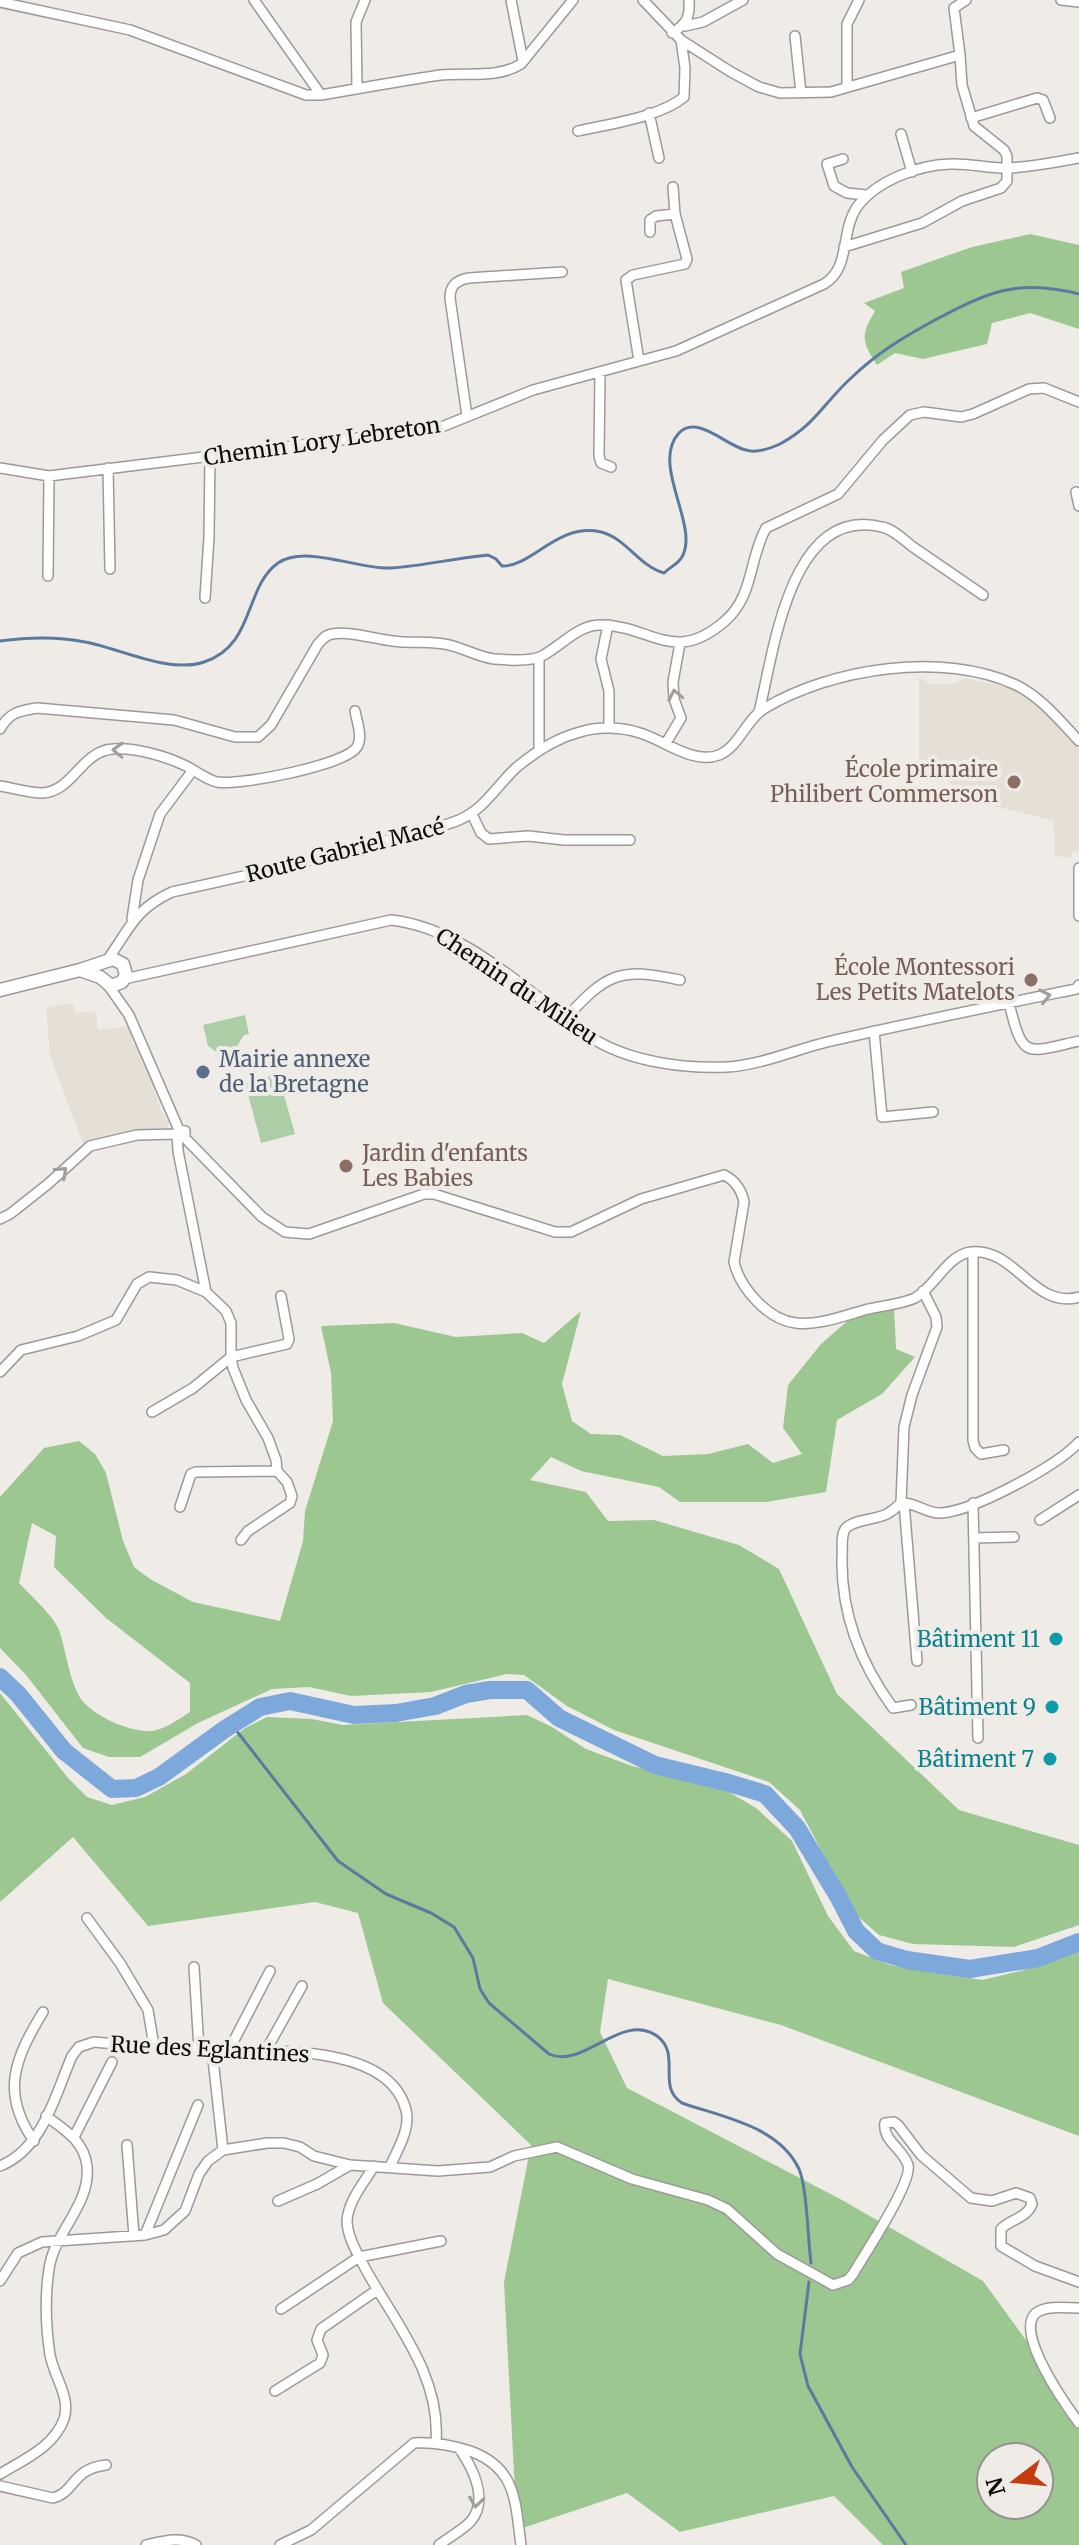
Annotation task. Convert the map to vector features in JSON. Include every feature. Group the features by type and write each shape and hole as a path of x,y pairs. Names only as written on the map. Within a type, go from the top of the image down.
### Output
{"main road":[{"path":"0,990 80,970 117,968"},
{"path":"80,970 115,986 117,968"},
{"path":"104,981 99,970 117,968"}],"street":[{"path":"254,0 321,95"},
{"path":"357,89 356,22 365,0"},
{"path":"511,0 523,61"},
{"path":"0,2 130,30 284,88 306,95 321,95 441,75 512,70 573,0"},
{"path":"643,0 681,40 759,87 780,93 831,92 960,55"},
{"path":"685,26 689,0"},
{"path":"672,33 703,22 743,0"},
{"path":"847,87 847,24 859,0"},
{"path":"844,247 922,223 962,201 1001,188 1007,181 1004,150 979,133 971,118 962,85 954,8 966,0"},
{"path":"1061,0 1079,2"},
{"path":"795,36 801,93"},
{"path":"578,131 675,105 684,97 685,68 681,40"},
{"path":"971,118 1037,98 1043,100 1050,118"},
{"path":"649,113 659,158"},
{"path":"901,134 912,172"},
{"path":"843,159 827,164 834,186 847,193 866,195 912,172 949,164 1008,168 1079,158"},
{"path":"639,361 626,280 633,275 685,264 687,259 675,214 673,187"},
{"name":"Chemin Lory Lebreton","path":"0,468 49,476 439,428 533,390 676,351 824,284 838,273 852,214 866,195"},
{"path":"650,232 650,220 656,216 675,214"},
{"path":"467,416 451,287 455,282 469,278 562,272"},
{"path":"600,372 599,456 601,463 611,467"},
{"path":"0,729 7,717 15,712 37,708 174,720 235,737 258,737 271,725 318,644 325,636 332,634 451,645 493,659 539,657 594,625 608,625 662,641 680,643 706,635 727,620 742,602 766,528 838,494 883,440 910,415 924,412 961,417 1029,389 1044,388 1079,402"},
{"path":"205,598 210,457"},
{"path":"108,468 110,569"},
{"path":"48,576 49,476"},
{"path":"1076,492 1079,506"},
{"path":"759,712 785,604 798,572 826,535 841,527 885,527 983,595"},
{"path":"608,625 601,659 609,691 609,728"},
{"path":"666,743 681,718 674,699 673,682 680,643"},
{"path":"539,657 539,751"},
{"name":"Route Gabriel Macé","path":"117,968 122,940 132,921 148,905 172,892 312,860 444,825 472,814 517,767 539,751 582,731 609,728 638,732 693,756 718,755 729,749 759,712 776,703 849,674 905,667 952,669 1002,679 1026,690 1079,741"},
{"path":"0,786 44,793 55,790 93,754 118,748 169,760 220,783 251,781 300,771 347,756 359,743 355,711"},
{"path":"132,921 138,880 160,814 193,770"},
{"path":"472,814 481,833 489,839 528,836 564,840 630,840"},
{"path":"1079,868 1079,916"},
{"name":"Chemin du Milieu","path":"117,968 141,973 391,920 401,921 429,927 494,965 597,1042 659,1062 700,1067 730,1067 762,1061 874,1031 1076,989 1079,985"},
{"path":"117,968 121,1001"},
{"path":"566,1018 585,997 607,980 643,972 680,980"},
{"path":"104,981 121,1001 145,1049 180,1135 213,1164 262,1217 285,1232 309,1234 424,1194 434,1194 555,1232 571,1232 641,1199 724,1175 731,1178 742,1193 744,1202 734,1265 752,1297 771,1312 793,1323 813,1323 915,1298 951,1262 968,1252 997,1257 1044,1293 1056,1298 1079,1297"},
{"path":"1009,1003 1018,1039 1025,1046 1037,1051 1079,1041"},
{"path":"874,1031 882,1117 933,1112"},
{"path":"0,1219 48,1184 90,1146 137,1135 180,1135"},
{"path":"180,1135 178,1151 206,1292"},
{"path":"973,1252 973,1440 981,1454 1004,1450"},
{"path":"0,1372 21,1350 78,1336 116,1320 137,1284 149,1277 177,1280 206,1292 226,1311 231,1323 231,1357 246,1400 268,1438 277,1471 287,1482 292,1496 290,1503 248,1531 241,1540"},
{"path":"917,1661 903,1503 904,1427 912,1395 937,1327 936,1317 923,1291"},
{"path":"152,1412 193,1388 231,1357 287,1344 289,1339 281,1296"},
{"path":"911,1705 893,1708 873,1681 852,1632 842,1568 843,1533 849,1525 887,1514 903,1503 909,1502 924,1511 942,1513 973,1503 1057,1462 1079,1442"},
{"path":"180,1507 191,1474 196,1472 277,1471"},
{"path":"1040,1520 1079,1495"},
{"path":"973,1503 978,1738"},
{"path":"1053,1513 1059,1525"},
{"path":"974,1538 1014,1537"},
{"path":"87,1918 120,1963 148,2010 154,2046"},
{"path":"194,1967 199,2050"},
{"path":"229,2050 270,1971"},
{"path":"265,2052 302,1986"},
{"path":"34,2141 22,2126 13,2100 14,2072 21,2048 43,2012"},
{"name":"Rue des Eglantines","path":"0,2166 21,2155 34,2141 72,2056 79,2047 94,2042 343,2059 372,2069 391,2082 406,2110 406,2128 390,2167"},
{"path":"212,2050 223,2150"},
{"path":"74,2137 112,2062"},
{"path":"140,2235 198,2105"},
{"path":"0,2474 51,2440 60,2430 65,2417 65,2399 50,2356 47,2306 49,2267 86,2187 87,2169 84,2150 74,2137 46,2116"},
{"path":"0,2281 18,2253 42,2242 140,2235 164,2230 185,2211 199,2174 208,2161 223,2150 284,2143 300,2147 314,2156 350,2165 438,2171 490,2167 514,2156 557,2147 632,2179 718,2204 741,2220 777,2254 833,2285 848,2280 853,2274 908,2178 905,2158 885,2132 885,2123 894,2122 921,2155 971,2198 992,2201 1016,2193 1030,2198 1032,2204 1027,2214 1001,2229 1001,2246 1035,2266 1079,2282"},
{"path":"127,2145 140,2235"},
{"path":"278,2201 350,2165"},
{"path":"374,2166 352,2201 347,2222 359,2257 407,2336 427,2380 436,2407 436,2442"},
{"path":"281,2309 359,2257 441,2241"},
{"path":"275,2391 320,2363 322,2350 317,2340 321,2329 377,2290"},
{"path":"1079,2308 1040,2311 1029,2324 1030,2334 1050,2378 1079,2423"},
{"path":"280,2545 311,2530 414,2443 436,2442 493,2461 508,2480 521,2545"},
{"path":"439,2545 470,2522 477,2511 479,2495 476,2481 469,2462 459,2448"},
{"path":"0,2486 53,2498 61,2496 91,2466 106,2465"},
{"path":"146,2545 173,2539 196,2545"}],"shaded area":[{"name":"École primaire Philibert Commerson","path":"919,677 930,684 953,684 965,678 1007,687 1039,706 1079,749 1079,851 1072,852 1072,858 1055,856 1054,821 977,802 919,762"},
{"path":"73,1003 75,1013 96,1011 98,1030 131,1026 133,1045 138,1045 142,1064 146,1064 160,1108 169,1124 164,1132 94,1138 84,1146 50,1056 46,1007"}],"green space":[{"path":"1030,234 1079,245 1079,329 1030,313 992,323 987,344 923,359 895,353 877,365 865,338 875,311 864,303 904,288 901,272 972,247"},
{"path":"245,1015 249,1034 244,1035 237,1046 228,1048 222,1056 208,1046 203,1025"},
{"path":"278,1074 295,1134 261,1143 245,1083"},
{"path":"894,1306 896,1349 915,1357 882,1394 837,1420 826,1492 766,1502 680,1502 659,1487 581,1471 551,1457 530,1480 586,1492 608,1521 654,1520 739,1545 779,1569 837,1694 959,1810 1079,1845 1079,1925 1014,1947 913,1944 879,1935 854,1913 800,1810 769,1782 614,1730 567,1706 524,1675 507,1674 431,1692 351,1696 309,1687 272,1689 198,1723 140,1757 109,1757 83,1748 26,1675 0,1648 0,1497 44,1448 79,1441 95,1454 106,1473 123,1541 134,1567 193,1602 280,1621 303,1541 305,1511 333,1421 331,1373 321,1326 394,1323 456,1337 522,1333 544,1343 581,1311 562,1384 572,1421 591,1434 620,1435 663,1456 708,1454 748,1444 773,1463 802,1454 783,1428 788,1385 821,1344 851,1318","holes":["32,1523 56,1536 54,1567 106,1618 190,1683 190,1712 162,1728 143,1731 110,1721 83,1701 72,1678 56,1624 19,1583"]},
{"path":"0,1693 87,1797 112,1805 145,1797 186,1774 245,1728 267,1717 312,1719 342,1725 527,1715 586,1749 632,1766 690,1779 729,1792 756,1808 792,1841 828,1916 854,1951 890,1965 982,1980 1024,1970 1079,1949 1079,2136 781,2025 608,1979 600,2032 627,2088 842,2200 983,2281 1079,2413 1079,2545 883,2545 834,2496 680,2532 627,2493 517,2530 504,2282 531,2145 383,2003 358,1913 315,1902 148,1926 73,1837 0,1902"}],"waterway":[{"path":"0,641 64,639 98,645 160,663 190,665 204,662 232,643 267,573 278,563 303,556 391,568 488,555 502,566 524,560 572,533 586,531 610,535 647,564 664,573 682,557 686,544 670,461 672,446 679,433 696,427 742,449 755,451 770,448 802,430 850,379 880,354 954,310 1004,290 1038,287 1079,294"},
{"path":"0,1677 18,1694 64,1751 112,1789 136,1788 159,1777 260,1707 290,1701 354,1715 396,1713 435,1706 466,1694 490,1690 527,1690 559,1718 655,1765 765,1794 797,1828 856,1931 877,1951 907,1960 970,1969 1038,1958 1079,1942"},
{"path":"232,1725 338,1861 386,1894 431,1913 454,1927 473,1958 480,1989 489,2003 549,2054 562,2057 575,2054 616,2035 644,2030 664,2043 668,2052 671,2088 682,2103 748,2125 764,2133 790,2154 802,2177 811,2263"},
{"path":"809,2282 800,2354 808,2386 852,2467 906,2545"}],"place":[{"name":"École primaire Philibert Commerson","path":"1014,782"},
{"name":"École Montessori Les Petits Matelots","path":"1031,980"},
{"name":"Mairie annexe de la Bretagne","path":"203,1072"},
{"name":"Jardin d'enfants Les Babies","path":"346,1166"},
{"name":"Bâtiment 11","path":"1056,1639"},
{"name":"Bâtiment 9","path":"1052,1707"},
{"name":"Bâtiment 7","path":"1050,1759"}]}
